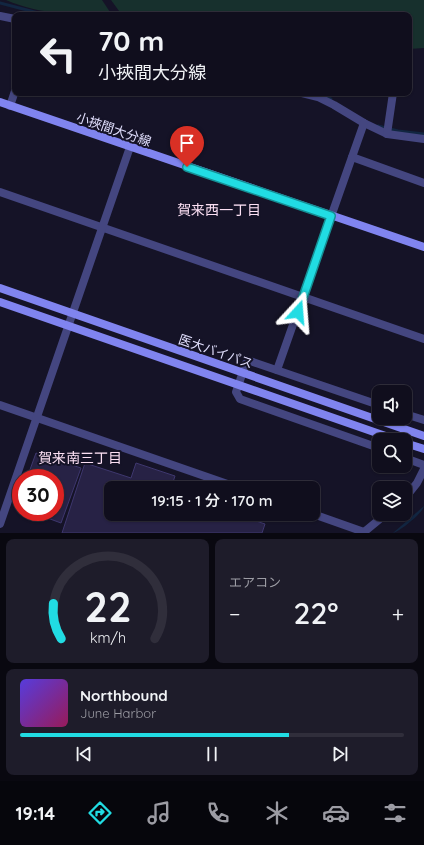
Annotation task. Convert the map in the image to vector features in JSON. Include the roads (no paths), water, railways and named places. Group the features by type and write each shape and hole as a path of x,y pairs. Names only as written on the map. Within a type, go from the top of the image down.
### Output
{"main road":[{"name":"小挾間大分線","path":"0,102 424,247"},
{"name":"医大バイパス","path":"0,288 424,436"},
{"name":"医大バイパス","path":"0,302 377,433"},
{"path":"412,445 424,449"}],"street":[{"path":"0,16 12,18"},
{"path":"10,106 13,96"},
{"path":"314,96 334,104 364,123 387,134 424,139"},
{"path":"387,134 393,96"},
{"path":"277,370 364,123"},
{"path":"0,524 2,510 130,147"},
{"path":"352,157 424,183"},
{"path":"0,192 424,339"},
{"path":"372,403 248,361 242,373 236,394 240,399 372,446"},
{"path":"0,405 219,481"},
{"path":"412,416 424,420"},
{"path":"412,460 424,464"},
{"path":"412,490 417,484 424,469"},
{"path":"320,516 364,532 377,521"}],"water":[{"path":"424,506 420,513 412,520 412,516"},
{"path":"407,521 411,521 401,529 393,533"}],"waterway":[{"path":"0,3 34,12"},
{"path":"326,96 331,99"},
{"path":"378,126 398,131 424,134"}],"district":[{"name":"賀来西一丁目","path":"219,210"},
{"name":"賀来南三丁目","path":"80,458"}]}
